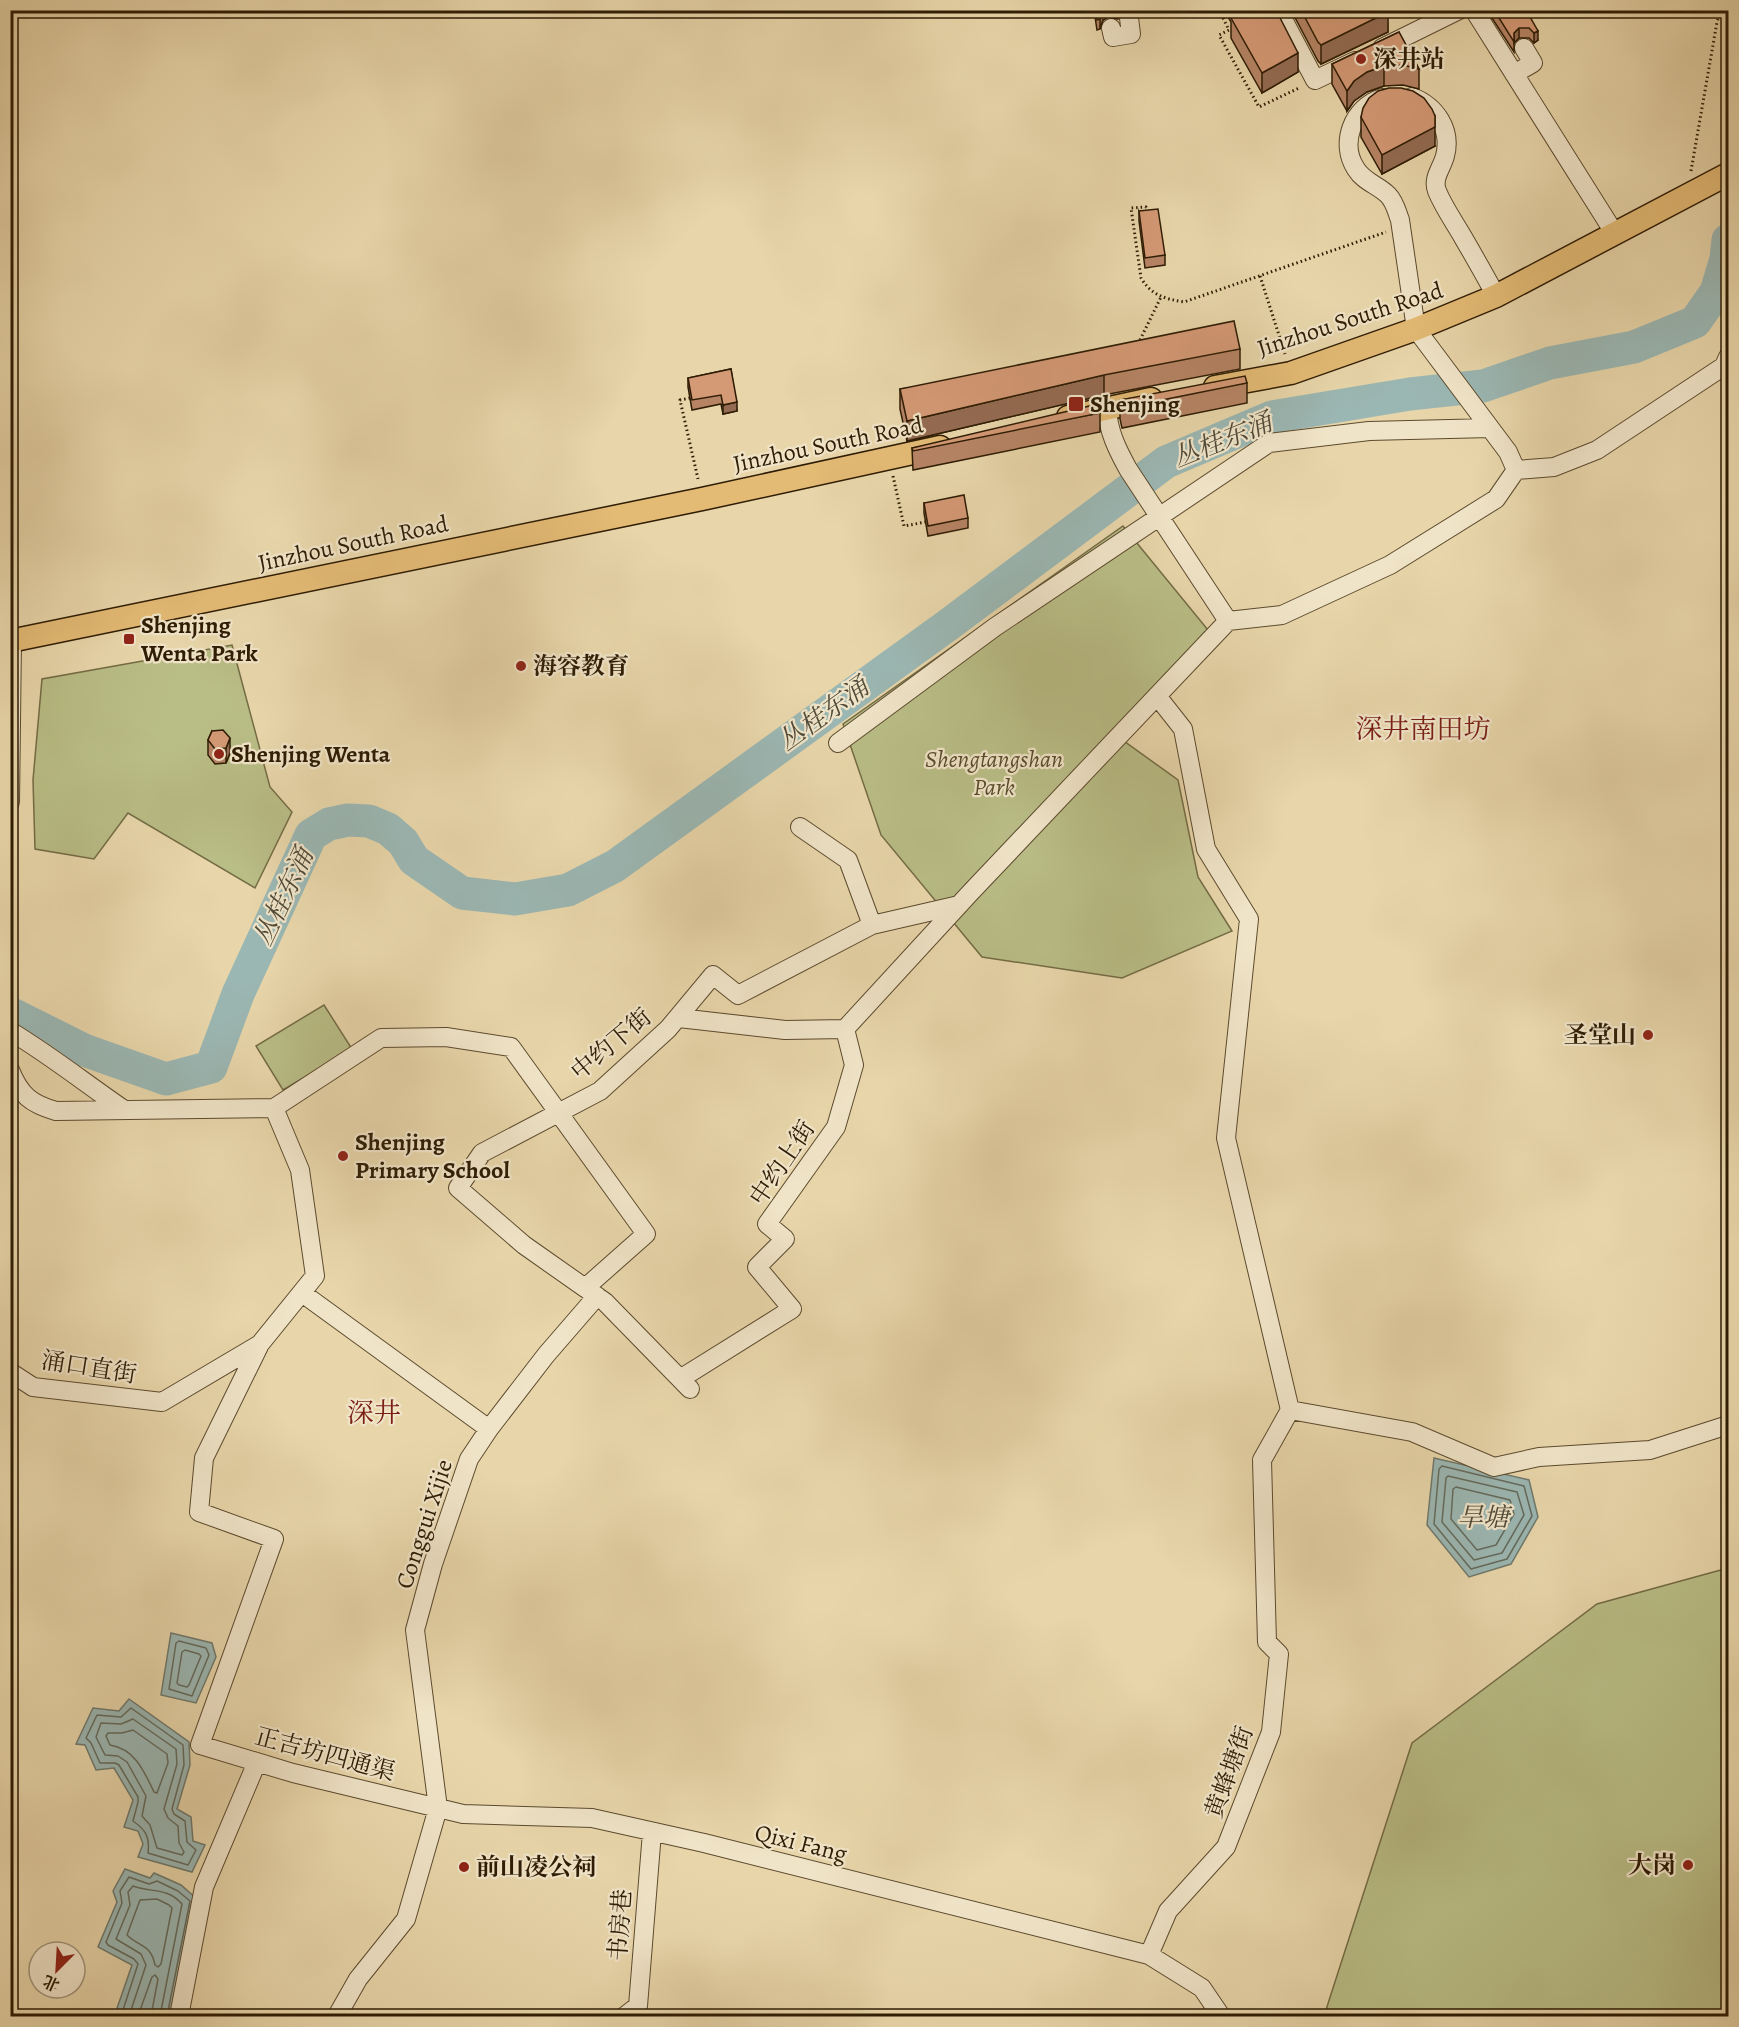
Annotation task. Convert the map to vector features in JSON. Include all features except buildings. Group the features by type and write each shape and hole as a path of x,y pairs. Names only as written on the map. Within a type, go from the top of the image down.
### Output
{"main road":[{"name":"Jinzhou South Road","path":"1199,390 1291,373 1416,329 1496,296 1728,174"},
{"path":"1050,421 1176,394"},
{"name":"Jinzhou South Road","path":"11,641 702,499 958,443"}],"street":[{"path":"1111,27 1113,37 1131,34 1128,10"},
{"path":"1278,10 1316,80 1459,10"},
{"path":"1474,10 1615,234"},
{"path":"1514,74 1533,63 1524,48"},
{"path":"1496,296 1445,208 1436,188 1435,179 1445,157 1447,141 1443,125 1434,111 1422,101 1406,95 1390,95 1375,100 1362,110 1353,122 1349,138 1350,154 1356,169 1366,181 1390,196 1395,207 1401,227 1416,329 1508,452 1516,470"},
{"path":"679,1018 785,1030 845,1029 1228,621 1282,615 1390,565 1496,499 1516,470 1554,466 1597,450 1727,364"},
{"path":"1107,408 1107,420 1114,443 1128,468 1228,621"},
{"path":"838,743 995,627 1269,443 1369,431 1490,428"},
{"path":"10,802 11,641"},
{"path":"1156,696 1183,729 1206,849 1249,919 1226,1138 1290,1410 1412,1432 1494,1467 1539,1457 1650,1450 1728,1425"},
{"path":"800,827 848,860 872,925 959,905"},
{"name":"中约下街","path":"685,1384 605,1302 524,1245 458,1188 482,1153 600,1091 679,1018 713,975 738,995 872,925"},
{"name":"中约上街","path":"685,1384 792,1309 758,1267 785,1239 767,1224 836,1127 854,1065 845,1029"},
{"path":"10,1031 42,1050 78,1079 123,1109"},
{"path":"10,1070 16,1084 26,1097 40,1106 56,1111 274,1108 381,1038 446,1037 511,1047 559,1112"},
{"path":"260,1344 315,1276 300,1170 274,1108"},
{"name":"Conggui Xijie","path":"438,1808 415,1630 469,1459 591,1292 646,1234 559,1112"},
{"path":"302,1293 489,1429"},
{"name":"涌口直街","path":"10,1372 33,1387 162,1402 260,1344"},
{"name":"正吉坊四通渠","path":"260,1344 204,1458 199,1512 274,1539 200,1745 292,1773 438,1808"},
{"name":"黄蜂塘街","path":"1149,1955 1168,1911 1227,1847 1271,1732 1279,1654 1267,1642 1262,1460 1290,1410"},
{"path":"179,2016 204,1887 257,1762"},
{"path":"337,2016 358,1979 406,1919 438,1808"},
{"name":"Qixi Fang","path":"438,1808 463,1814 592,1818 1149,1955 1202,1988 1221,2016"},
{"name":"书房巷","path":"625,2016 638,2006 652,1832"}],"path":[{"path":"1219,10 1229,30 1219,36 1258,107 1316,80"},
{"path":"1695,191 1717,22 1721,10"},
{"path":"1148,220 1146,207 1131,208 1141,278 1147,288 1161,297 1184,302 1401,227"},
{"path":"1260,276 1291,373"},
{"path":"1136,347 1161,297"},
{"path":"690,398 680,400 702,499"},
{"path":"889,459 904,526 926,522"}],"green space":[{"name":"Shengtangshan Park","path":"1123,526 1208,630 1117,736 1178,780 1198,877 1232,931 1122,978 982,957 881,835 843,724"},
{"path":"232,645 270,787 292,812 255,888 128,813 94,859 35,849 33,780 42,679"},
{"path":"324,1005 352,1049 283,1090 256,1046"},
{"path":"1728,1568 1728,2016 1324,2016 1412,1743 1597,1604"}],"water":[{"name":"旱塘","path":"1434,1458 1529,1480 1538,1517 1511,1564 1469,1577 1427,1525"},
{"path":"171,1633 212,1643 216,1657 196,1703 161,1695"},
{"path":"129,1699 189,1742 190,1765 177,1809 191,1817 193,1841 205,1845 192,1872 138,1857 143,1844 138,1831 124,1827 133,1800 114,1768 96,1770 85,1745 76,1744 93,1708 119,1711"},
{"path":"125,1869 150,1878 154,1873 181,1885 197,1899 173,2016 115,2014 132,1965 98,1947 117,1902 113,1891"}],"waterway":[{"name":"丛桂东涌","path":"10,1013 84,1050 166,1079 211,1067 238,994 311,835 329,824 348,820 369,821 388,829 403,842 414,860 462,893 515,899 568,890 615,866 948,625 1166,462 1272,417 1410,394 1483,386 1550,363 1634,347 1695,322 1716,292 1726,259 1728,240"}],"place":[{"name":"深井站","path":"1361,59"},
{"name":"Shenjing","path":"1076,404"},
{"name":"Shenjing Wenta Park","path":"129,639"},
{"name":"海容教育","path":"521,666"},
{"name":"Shenjing Wenta","path":"219,754"},
{"name":"圣堂山","path":"1648,1035"},
{"name":"Shenjing Primary School","path":"343,1156"},
{"name":"大岗","path":"1688,1865"},
{"name":"前山凌公祠","path":"464,1867"}],"district":[{"name":"深井南田坊","path":"1423,729"},
{"name":"深井","path":"374,1413"}]}
